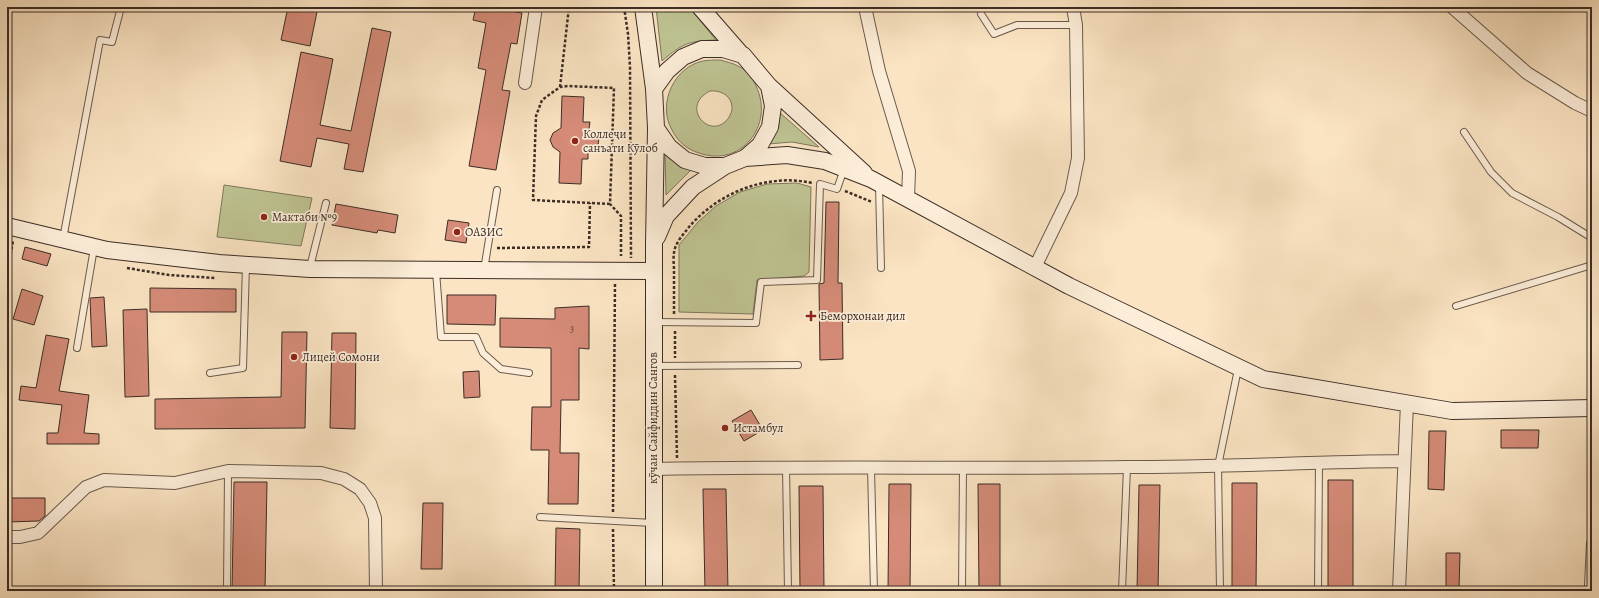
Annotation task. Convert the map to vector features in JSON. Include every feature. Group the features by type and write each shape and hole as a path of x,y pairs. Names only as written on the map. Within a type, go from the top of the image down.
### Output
{"street":[{"path":"525,83 536,7"},
{"path":"643,7 654,89 656,128 669,147 685,160 705,166 725,166"},
{"path":"700,7 770,86 875,181"},
{"path":"865,7 879,71 909,171 908,199"},
{"path":"1035,267 1071,193 1078,158 1076,25 1073,7"},
{"path":"1452,7 1527,73 1575,103 1592,111"},
{"path":"654,89 667,70 683,57 702,49 723,49 742,55"},
{"path":"745,158 760,145 770,126 773,106 770,86"},
{"name":"кӯчаи Сайфиддин Сангов","path":"654,591 653,322 656,128"},
{"path":"654,244 666,216 693,187 725,166 745,158 787,155 825,161 875,181 1069,286 1263,379 1452,411 1592,408"},
{"path":"11,227 107,250 246,265 310,269 484,270 618,263 631,271 654,270"},
{"path":"1399,591 1407,403"},
{"path":"653,469 786,467 1127,467 1404,461"},
{"path":"7,537 20,537 38,533 86,487 104,480 175,483 228,471 321,473 344,479 360,489 370,503 375,518 376,591"}],"lane":[{"path":"63,239 100,40 112,42 121,7"},
{"path":"981,14 994,34 1017,25 1076,25"},
{"path":"1464,132 1491,172 1512,193 1558,217 1592,238"},
{"path":"653,322 756,323 761,282 817,280 820,184 837,188 844,169"},
{"path":"875,181 880,206 881,268"},
{"path":"484,270 497,190"},
{"path":"310,269 326,203"},
{"path":"77,348 95,247"},
{"path":"210,373 243,368 246,265"},
{"path":"1456,306 1592,265"},
{"path":"436,270 441,337 476,337 483,353 501,369 529,373"},
{"path":"653,366 798,365"},
{"path":"1220,591 1218,466 1238,367"},
{"path":"1318,591 1319,462"},
{"path":"786,467 788,591"},
{"path":"1122,591 1127,467"},
{"path":"871,468 874,591"},
{"path":"962,591 963,468"},
{"path":"227,591 228,471"},
{"path":"540,517 653,523"},
{"path":"1588,585 1590,543 1592,537"}],"path":[{"path":"560,87 569,7"},
{"path":"624,7 628,34 630,67 631,271"},
{"path":"610,204 533,200 536,116 542,100 560,87 614,88 610,204 621,216 618,263 613,521 614,591"},
{"path":"612,146 630,146"},
{"path":"677,468 674,252 679,239 709,208 730,195 749,186 770,181 796,179 820,184"},
{"path":"837,188 880,206"},
{"path":"497,248 589,247 590,203"},
{"path":"7,274 11,227"}],"green space":[{"path":"656,7 689,7 716,40 699,41 687,44 676,50 662,61"},
{"path":"721,60 738,66 751,77 755,83 761,101 761,115 757,128 750,140 741,149 728,154 714,156 694,151 679,141 667,118 666,108 671,87 684,70 703,61","holes":["710,91 726,95 731,101 732,110 726,121 719,125 712,126 705,123 700,118 697,112 697,105 701,97"]},
{"path":"779,112 819,147 792,142 768,144"},
{"path":"665,154 692,169 666,195"},
{"path":"797,183 811,187 809,272 804,276 757,280 753,314 679,312 679,245 698,222 716,206 740,192 767,184"},
{"name":"Мактаби №9","path":"224,185 312,198 301,246 217,237"}],"building":[{"path":"288,7 318,7 310,46 281,40"},
{"path":"476,7 488,7 522,13 517,44 511,43 502,90 510,91 496,170 469,166 486,70 478,68 486,23 473,20"},
{"path":"372,28 391,32 363,172 344,169 349,144 317,138 311,167 280,161 301,52 333,59 320,125 351,131"},
{"name":"Коллеҷи санъати Кӯлоб","path":"562,96 584,97 583,122 590,122 589,129 599,138 596,149 588,153 588,159 582,159 581,184 559,183 560,152 553,147 550,140 553,133 561,128"},
{"path":"826,202 839,202 838,283 842,283 843,359 820,360 819,284 824,283"},
{"path":"336,204 398,215 395,233 378,230 377,233 332,225"},
{"name":"ОАЗИС","path":"448,220 469,223 466,243 445,240"},
{"path":"25,247 51,254 47,266 22,259"},
{"path":"150,288 236,289 236,312 150,312"},
{"path":"22,289 43,296 34,325 13,319"},
{"path":"447,295 496,295 495,325 447,324"},
{"path":"104,297 107,346 92,347 90,298"},
{"path":"589,306 589,349 579,348 579,400 561,400 560,453 579,453 578,504 548,504 549,450 531,450 532,407 551,407 551,348 500,347 500,318 555,319 555,308"},
{"path":"147,309 149,396 125,397 123,310"},
{"path":"282,332 307,332 305,428 155,429 155,399 281,397"},
{"path":"332,333 356,333 355,429 330,428"},
{"path":"46,335 69,339 59,391 89,395 84,433 99,434 99,444 47,444 47,433 58,433 62,405 19,400 21,386 36,388"},
{"path":"479,371 480,397 464,398 463,372"},
{"path":"751,410 763,430 744,441 732,421"},
{"path":"1501,430 1539,430 1538,448 1501,448"},
{"path":"1429,431 1446,431 1444,490 1428,489"},
{"path":"1328,480 1353,480 1353,591 1328,591"},
{"path":"234,482 267,482 265,591 232,591"},
{"path":"1232,483 1257,483 1256,591 1232,591"},
{"path":"889,484 911,484 910,591 888,591"},
{"path":"978,484 1000,484 1000,591 979,591"},
{"path":"1139,485 1160,485 1158,591 1137,591"},
{"path":"799,486 823,486 824,591 800,591"},
{"path":"703,489 726,489 728,591 705,591"},
{"path":"7,498 45,498 45,516 39,521 7,522"},
{"path":"423,503 443,503 442,569 421,569"},
{"path":"556,528 580,529 579,591 555,591"},
{"path":"1446,553 1460,553 1459,590 1446,589"}],"place":[{"name":"Коллеҷи санъати Кӯлоб","path":"575,141"},
{"name":"Мактаби №9","path":"264,217"},
{"name":"ОАЗИС","path":"457,232"},
{"name":"Беморхонаи дил","path":"811,316"},
{"name":"Лицей Сомони","path":"294,357"},
{"name":"Истамбул","path":"725,428"}]}
